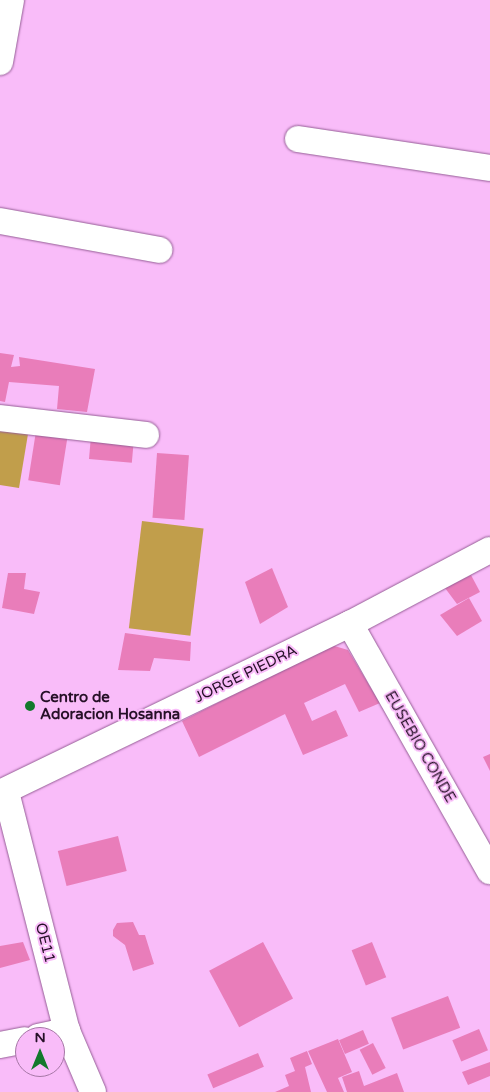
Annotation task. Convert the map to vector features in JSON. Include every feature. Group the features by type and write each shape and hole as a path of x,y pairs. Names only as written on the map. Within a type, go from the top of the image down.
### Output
{"street":[{"path":"0,62 11,0"},
{"path":"298,139 490,168"},
{"path":"0,221 159,250"},
{"path":"0,418 146,435"},
{"name":"JORGE PIEDRA","path":"3,792 350,624 490,550"},
{"name":"EUSEBIO CONDE","path":"350,624 490,871"},
{"name":"OE11","path":"3,792 67,1031 93,1092"},
{"path":"0,1045 15,1042"}],"shaded area":[{"path":"0,428 28,434 19,488 0,485"},
{"path":"142,521 204,529 190,636 129,628"}],"building":[{"path":"0,353 14,355 11,367 20,366 19,357 95,369 87,412 57,409 59,386 9,382 5,402 0,401"},
{"path":"37,425 69,430 60,485 28,480"},
{"path":"91,436 134,440 132,463 89,459"},
{"path":"157,453 189,455 184,520 152,518"},
{"path":"272,568 288,607 260,624 245,582"},
{"path":"8,573 26,573 24,589 40,592 34,614 2,608"},
{"path":"471,575 480,592 457,604 445,588"},
{"path":"469,598 482,621 457,636 440,615"},
{"path":"125,633 191,642 190,661 154,658 150,671 118,670"},
{"path":"331,645 348,650 380,703 359,712 345,684 304,703 312,721 336,710 348,736 303,755 285,714 199,757 182,721"},
{"path":"490,754 490,771 483,757"},
{"path":"118,836 127,871 67,886 58,851"},
{"path":"133,922 139,935 145,935 154,964 133,971 125,945 113,936 113,930 117,923"},
{"path":"23,942 30,960 0,968 0,946"},
{"path":"263,942 293,999 239,1027 209,971"},
{"path":"372,942 386,977 366,985 352,950"},
{"path":"448,996 460,1028 403,1050 391,1018"},
{"path":"479,1029 488,1050 461,1062 452,1040"},
{"path":"363,1030 369,1044 345,1054 339,1040"},
{"path":"338,1039 352,1072 338,1078 344,1092 327,1092 308,1051"},
{"path":"373,1043 386,1068 372,1075 360,1050"},
{"path":"307,1051 312,1064 305,1067 311,1092 275,1092 289,1086 285,1075 295,1071 290,1058"},
{"path":"258,1053 264,1067 213,1088 207,1074"},
{"path":"490,1062 490,1076 468,1085 462,1072"},
{"path":"359,1071 364,1086 397,1073 404,1092 347,1092 342,1077"}],"place":[{"name":"Centro de Adoracion Hosanna","path":"30,706"}]}
